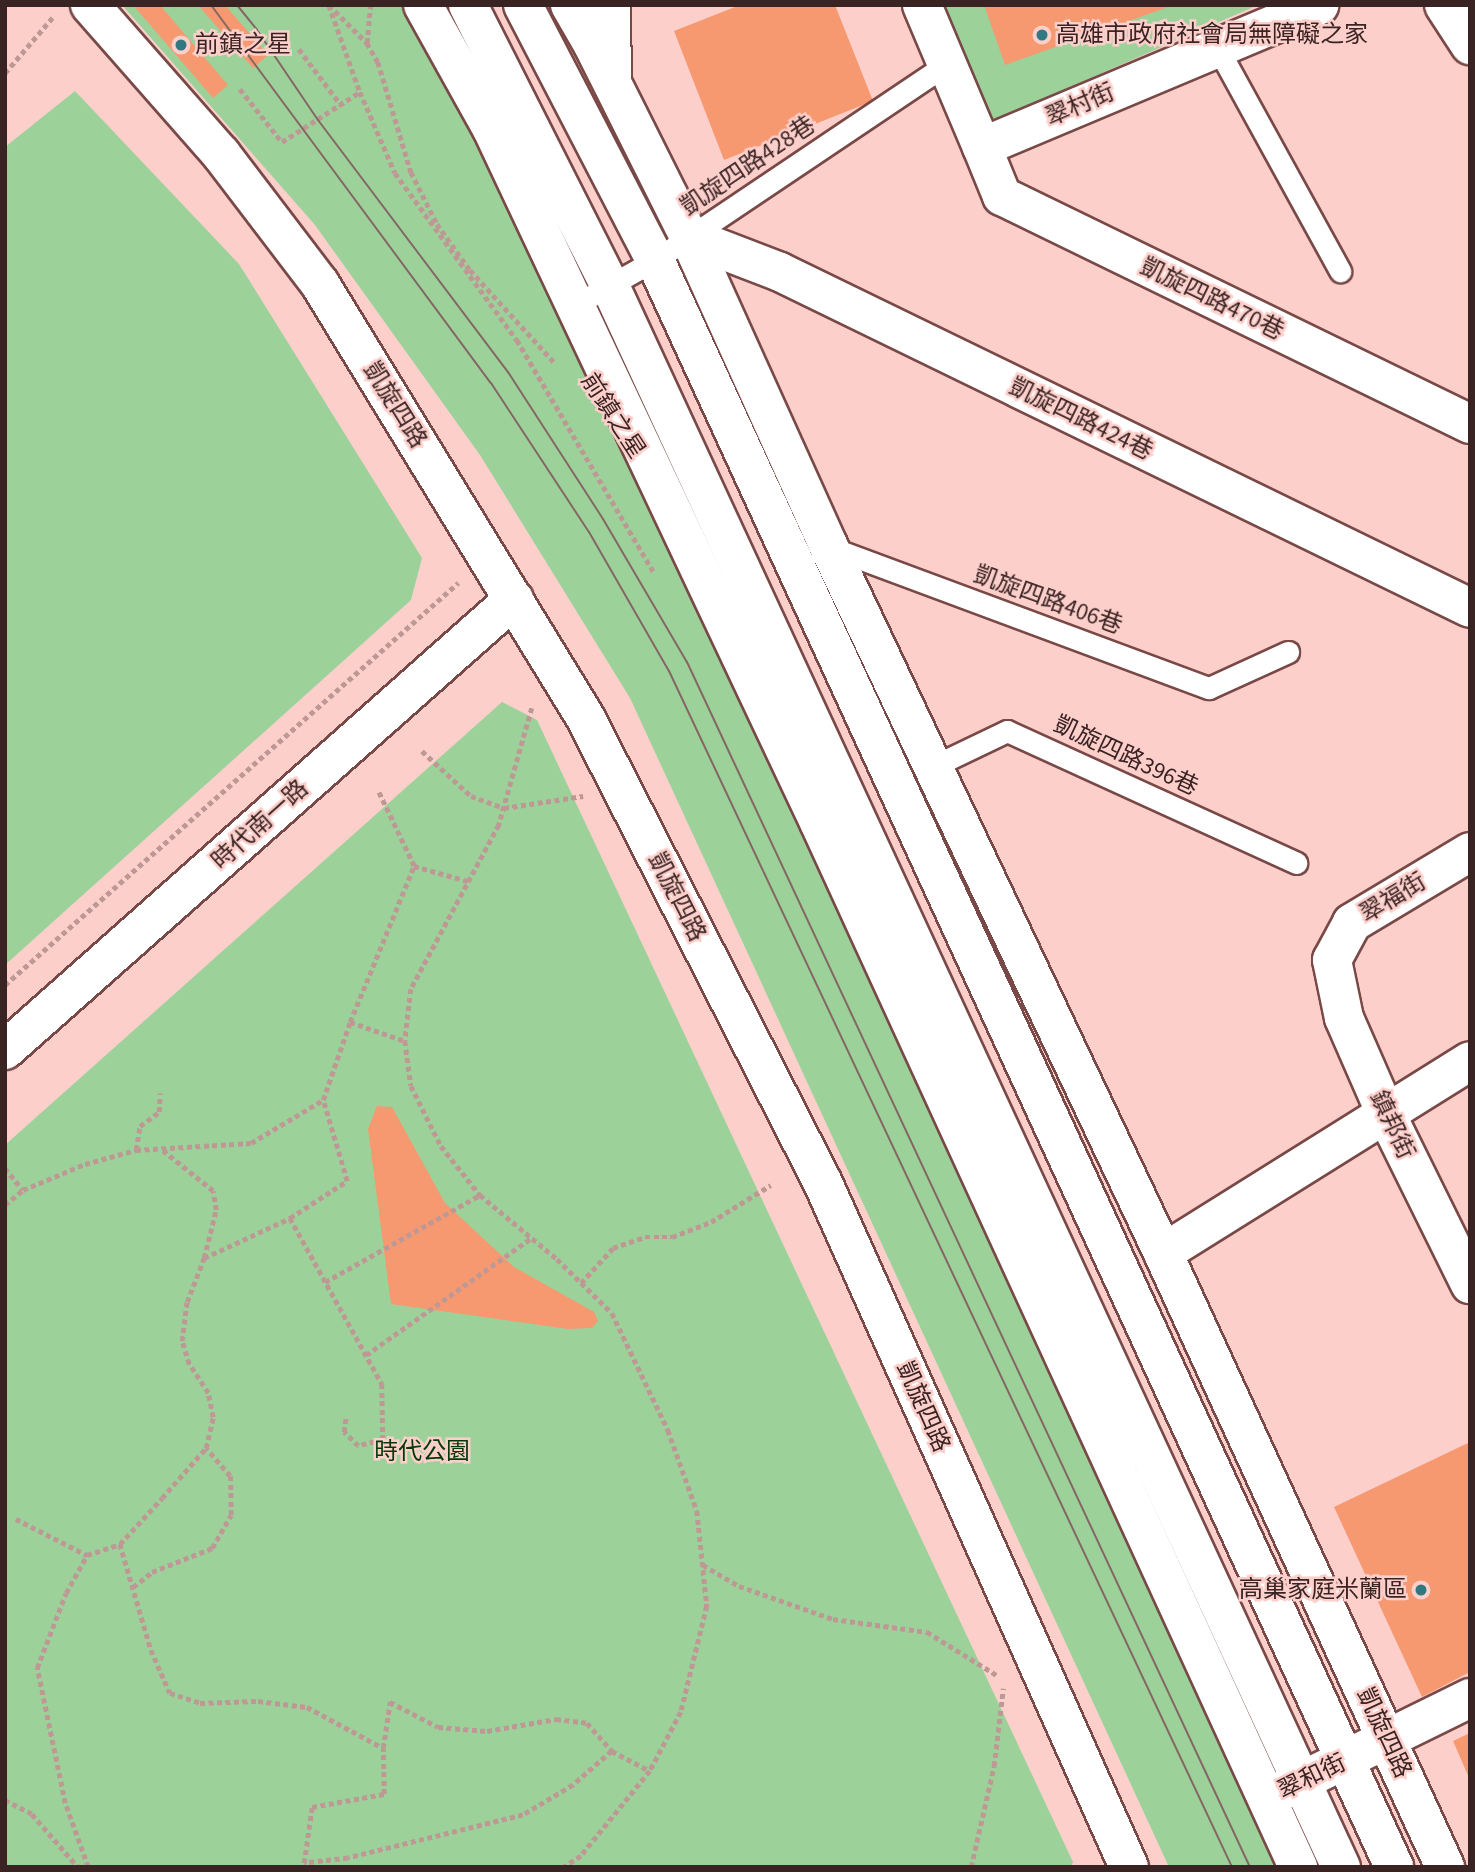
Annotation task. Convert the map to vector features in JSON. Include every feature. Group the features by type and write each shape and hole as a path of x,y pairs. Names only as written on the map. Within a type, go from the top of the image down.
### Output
{"street":[{"path":"423,5 491,127 819,822 1298,1867"},
{"path":"468,5 611,288 1341,1867"},
{"name":"凱旋四路","path":"523,5 655,260 787,541 1394,1867"},
{"name":"凱旋四路","path":"570,5 690,237 829,547 1163,1253 1445,1867"},
{"path":"611,5 612,82"},
{"path":"922,5 982,146"},
{"name":"翠村街","path":"982,146 1319,5"},
{"path":"1444,5 1470,45"},
{"name":"凱旋四路","path":"76,6 221,154 320,284 585,717 823,1183 1129,1867"},
{"name":"凱旋四路470巷","path":"982,146 1002,197 1470,424"},
{"name":"凱旋四路424巷","path":"690,237 780,272 1470,608"},
{"name":"時代南一路","path":"5,1050 514,599"},
{"name":"翠福街","path":"1332,960 1352,923 1470,852"},
{"name":"鎮邦街","path":"1332,960 1344,1018 1386,1114 1470,1284"},
{"path":"1163,1253 1470,1060"},
{"name":"翠和街","path":"1267,1799 1470,1698"}],"lane":[{"path":"1217,47 1340,271"},
{"name":"凱旋四路428巷","path":"575,306 611,288 655,260 947,64"},
{"name":"凱旋四路406巷","path":"787,541 829,547 1209,688 1287,652"},
{"name":"凱旋四路396巷","path":"934,766 1007,731 1296,863"}],"path":[{"name":"前鎮之星","path":"329,5 367,43 378,62 411,172 437,224 470,270 563,373"},
{"path":"329,5 360,92 395,173 517,340 660,582"},
{"name":"前鎮之星","path":"367,43 370,5"},
{"path":"5,73 76,6"},
{"path":"299,49 341,105"},
{"path":"240,89 282,142 360,92"},
{"path":"647,547 653,572"},
{"path":"5,985 464,578"},
{"path":"534,702 499,825 471,882 411,989 405,1041 411,1086 442,1146 480,1195 612,1313 668,1430 697,1511 707,1606 681,1712 650,1771 581,1856 564,1867"},
{"path":"422,751 471,796 504,808 588,796"},
{"path":"204,1258 290,1218 346,1181 323,1100 350,1022 414,866 378,792"},
{"path":"414,866 471,882"},
{"path":"350,1022 405,1041"},
{"path":"136,1150 140,1126 159,1112 160,1093"},
{"path":"5,1205 23,1190 85,1164 136,1150 163,1151 251,1143 323,1100"},
{"path":"88,1867 65,1803 37,1668 66,1593 87,1555 120,1544 206,1448 213,1417 208,1393 189,1364 182,1341 187,1302 204,1258 216,1210 213,1191 163,1151"},
{"path":"5,1168 23,1190"},
{"path":"581,1283 613,1248 645,1237 672,1237 711,1222 771,1185"},
{"path":"325,1282 480,1195"},
{"path":"290,1218 382,1384 383,1440 358,1446 344,1432 346,1416"},
{"path":"366,1355 531,1238"},
{"path":"133,1587 152,1572 212,1548 232,1515 230,1476 206,1448"},
{"path":"16,1519 87,1555"},
{"path":"120,1544 151,1650 170,1693 200,1703 258,1700 307,1707 383,1748"},
{"path":"703,1565 739,1586 833,1619 927,1632 1004,1680 994,1766 971,1867"},
{"path":"612,1751 573,1785 523,1815 348,1858 303,1863 312,1807 384,1794 383,1748 390,1702 438,1727 487,1731 556,1719 587,1723 612,1751 650,1771"},
{"path":"5,1800 32,1814 78,1867"}],"green space":[{"path":"122,5 403,5 475,132 719,640 1287,1867 1169,1867 630,698 480,455 315,225"},
{"path":"940,5 1258,5 994,120"},
{"path":"75,91 239,264 422,558 411,600 5,965 5,147"},
{"name":"時代公園","path":"502,702 537,720 1073,1862 1071,1867 5,1867 5,1145"}],"building":[{"name":"前鎮之星","path":"133,5 160,5 228,85 213,98"},
{"name":"前鎮之星","path":"198,5 225,5 268,55 253,68"},
{"path":"740,5 835,5 873,101 724,160 674,31"},
{"name":"高雄市政府社會局無障礙之家","path":"984,5 1170,5 1171,6 1005,65"},
{"path":"377,1106 392,1107 445,1203 514,1267 594,1312 598,1321 592,1328 568,1329 391,1304 368,1129"},
{"name":"高巢家庭米蘭區","path":"1470,1442 1470,1672 1422,1697 1334,1507"},
{"path":"1470,1733 1470,1780 1453,1741"}],"tram line":[{"path":"211,5 491,383 589,532 669,671 1232,1867"},
{"path":"237,5 318,120 508,372 603,519 687,662 1250,1867"}],"place":[{"name":"高雄市政府社會局無障礙之家","path":"1042,35"},
{"name":"前鎮之星","path":"181,45"},
{"name":"高巢家庭米蘭區","path":"1421,1590"}]}
